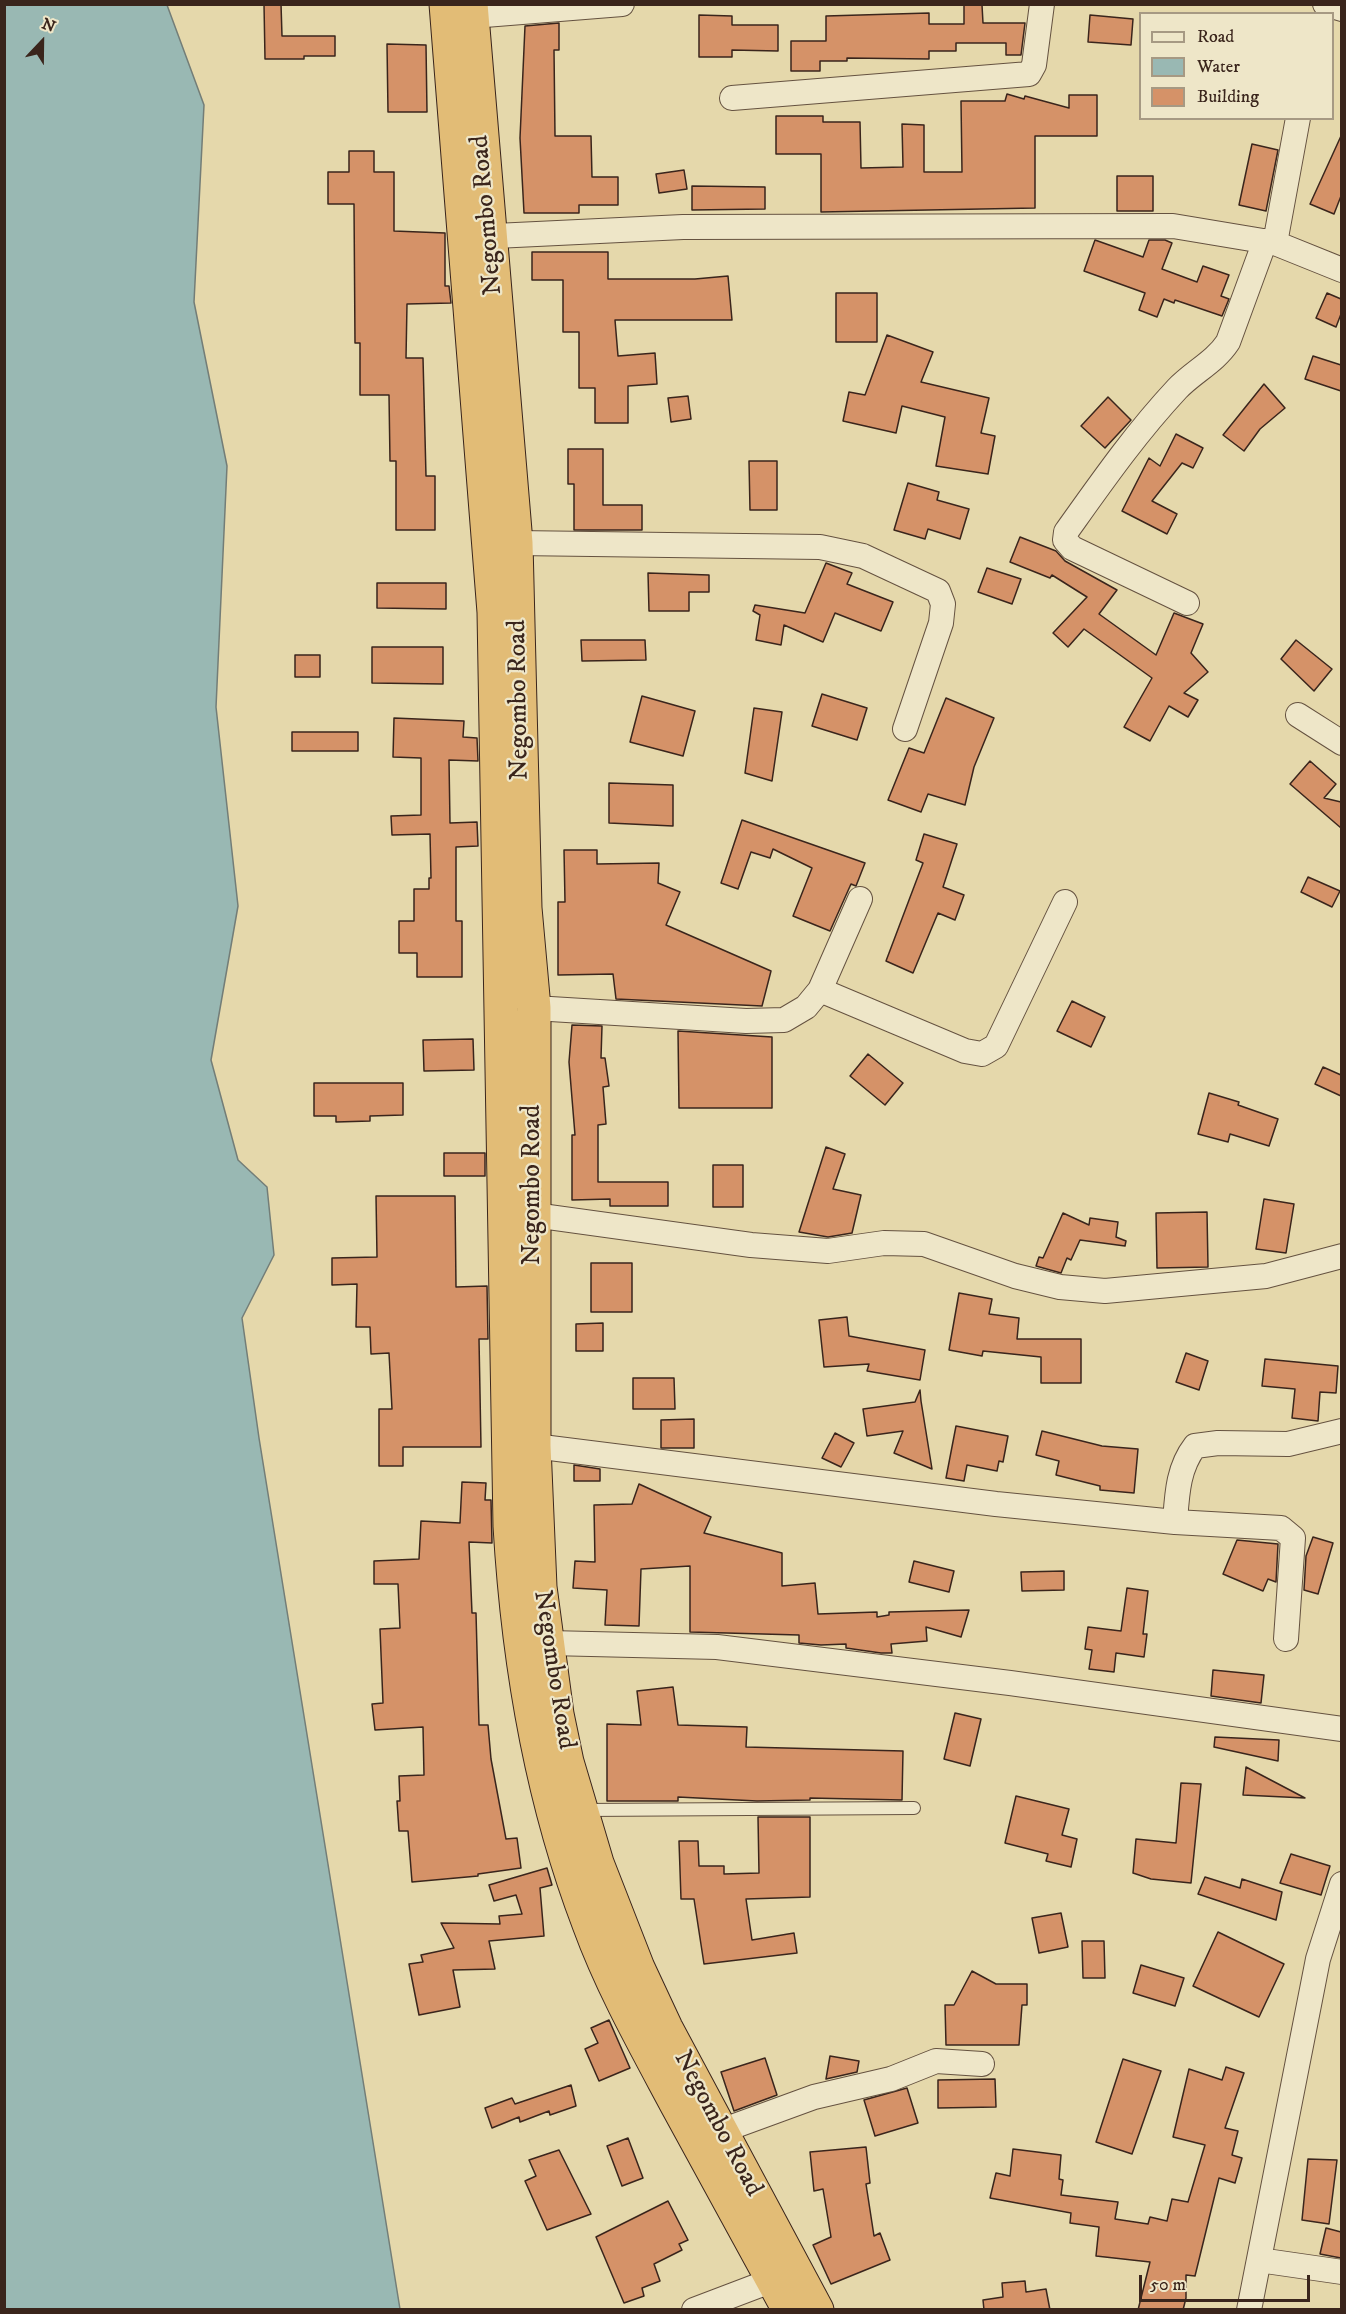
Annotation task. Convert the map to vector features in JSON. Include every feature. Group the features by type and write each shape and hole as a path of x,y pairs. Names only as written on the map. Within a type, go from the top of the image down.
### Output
{"highway":[{"name":"Negombo Road","path":"463,8 478,237 494,612 494,763 520,1216 522,1447 559,1723 567,1762 597,1863 638,1968 666,2028 817,2310"},
{"name":"Negombo Road","path":"478,237 516,543 525,908 534,1008 520,1216"},
{"name":"Negombo Road","path":"522,1447 510,1526 520,1650 531,1716 572,1878 589,1926 642,2040 789,2310"}],"street":[{"path":"463,8 622,4"},
{"path":"732,98 1029,74 1035,65 1042,4"},
{"path":"1325,4 1341,9"},
{"path":"1187,603 1072,548 1065,540 1066,532 1117,459 1163,405 1179,387 1224,349 1270,242 1298,120"},
{"path":"478,237 683,226 1173,226 1270,242 1341,270"},
{"path":"516,543 820,547 863,556 938,591 943,604 941,623 906,729"},
{"path":"1298,715 1341,743"},
{"path":"534,1008 746,1021 784,1020 806,1007 820,990 860,899"},
{"path":"820,990 965,1051 982,1054 996,1046 1065,902"},
{"path":"520,1216 751,1245 828,1251 884,1243 924,1244 1015,1276 1060,1287 1105,1291 1266,1275 1341,1256"},
{"path":"1175,1522 1177,1490 1184,1460 1195,1446 1218,1443 1288,1444 1341,1431"},
{"path":"522,1447 996,1504 1175,1522 1281,1528 1293,1538 1286,1639"},
{"path":"549,1643 717,1647 1010,1683 1341,1729"},
{"path":"1249,2310 1318,1959 1341,1884"},
{"path":"721,2131 814,2097 891,2079 936,2061 982,2064"},
{"path":"1259,2260 1341,2272"},
{"path":"694,2310 773,2280"}],"lane":[{"path":"583,1810 914,1808"}],"water":[{"path":"5,4 167,5 204,105 194,302 227,466 216,707 238,906 211,1060 238,1160 267,1187 274,1255 242,1318 259,1438 400,2309 5,2309"}],"building":[{"path":"264,4 281,4 282,36 335,36 335,56 265,59"},
{"path":"964,5 982,5 983,23 1025,23 1021,55 1006,55 1006,43 956,43 956,51 929,51 929,59 847,58 847,61 820,61 820,71 791,71 791,41 826,41 826,16 929,13 929,24 964,24"},
{"path":"699,15 732,16 732,25 778,25 778,51 732,50 732,57 699,57"},
{"path":"1090,15 1133,19 1131,45 1088,42"},
{"path":"559,23 559,50 554,50 555,136 591,136 592,177 618,177 618,205 579,205 579,213 524,213 520,138 525,26"},
{"path":"387,44 426,45 427,112 388,112"},
{"path":"1007,94 1024,99 1025,96 1069,108 1069,95 1097,95 1097,136 1035,136 1035,208 821,212 821,154 776,154 776,116 823,116 823,122 860,122 861,168 903,167 902,124 924,125 924,172 962,172 961,101 1005,101"},
{"path":"1341,136 1341,196 1334,214 1310,204"},
{"path":"1252,144 1278,150 1266,211 1239,205"},
{"path":"349,151 374,151 374,172 394,172 394,231 445,233 445,286 449,286 451,303 407,304 406,358 423,358 426,476 435,476 435,530 396,530 396,461 390,461 389,395 360,395 360,343 355,343 354,204 328,204 328,172 349,172"},
{"path":"684,170 687,189 659,193 656,174"},
{"path":"1117,176 1153,176 1153,211 1117,211"},
{"path":"692,186 765,187 765,209 692,210"},
{"path":"1095,240 1143,257 1149,240 1165,240 1172,243 1162,269 1197,282 1203,266 1229,275 1221,296 1229,299 1222,316 1175,300 1174,303 1164,299 1157,317 1139,310 1145,293 1084,271"},
{"path":"532,252 608,252 608,279 695,279 728,276 732,320 615,320 618,356 655,353 657,384 628,386 628,423 595,423 595,388 579,388 579,332 563,332 563,280 532,280"},
{"path":"836,293 877,293 877,342 836,342"},
{"path":"1327,293 1341,299 1341,314 1336,327 1316,318"},
{"path":"887,335 933,352 921,382 989,398 981,433 995,436 988,474 936,466 945,417 902,406 896,433 843,421 849,392 865,395"},
{"path":"1313,356 1341,365 1341,391 1305,379"},
{"path":"1264,384 1285,408 1260,429 1244,451 1223,435"},
{"path":"688,396 691,419 671,422 668,398"},
{"path":"1108,397 1131,420 1105,448 1081,426"},
{"path":"1176,434 1203,448 1193,468 1182,463 1152,501 1177,514 1167,534 1122,511 1149,458 1160,466"},
{"path":"568,449 603,449 603,505 642,505 642,530 574,530 574,484 568,484"},
{"path":"749,461 777,461 777,510 750,510"},
{"path":"908,483 939,492 937,500 969,509 960,539 928,529 925,539 894,530"},
{"path":"1020,537 1056,551 1065,561 1117,590 1099,614 1156,655 1174,613 1203,624 1191,653 1208,672 1184,693 1198,700 1188,717 1169,706 1150,741 1124,727 1152,678 1084,629 1068,647 1053,633 1087,597 1052,575 1050,578 1010,562"},
{"path":"826,563 852,573 847,584 893,602 881,631 835,613 823,642 784,625 781,645 756,640 760,615 753,611 755,605 805,613"},
{"path":"987,568 1021,579 1012,604 978,592"},
{"path":"648,573 709,575 709,592 689,592 689,611 649,611"},
{"path":"377,583 446,583 446,609 377,608"},
{"path":"581,640 645,640 646,660 582,661"},
{"path":"1296,640 1332,669 1314,691 1281,659"},
{"path":"372,647 443,647 443,684 372,683"},
{"path":"295,655 320,655 320,677 295,677"},
{"path":"822,694 867,708 857,740 812,726"},
{"path":"642,696 695,711 683,756 630,742"},
{"path":"946,698 994,718 974,767 965,805 928,794 921,812 888,800 909,748 924,753"},
{"path":"754,708 782,712 772,781 745,773"},
{"path":"394,718 464,721 463,737 477,738 478,761 449,760 450,823 477,822 478,846 456,847 456,921 462,921 462,977 417,977 417,953 399,953 399,921 414,921 414,889 429,889 429,878 431,878 430,834 392,835 391,816 421,815 421,758 393,757"},
{"path":"292,732 358,732 358,751 292,751"},
{"path":"1310,761 1336,784 1324,798 1341,802 1341,828 1290,784"},
{"path":"609,783 673,785 673,826 609,823"},
{"path":"742,820 865,863 856,886 851,884 830,931 793,916 812,868 773,849 770,858 751,852 738,889 721,883"},
{"path":"924,834 957,844 943,887 964,895 955,920 938,913 913,973 886,961 923,863 916,860"},
{"path":"564,850 597,850 597,864 659,863 658,883 680,892 666,925 771,971 762,1006 616,999 613,974 558,975 558,902 565,902"},
{"path":"1308,877 1340,891 1332,907 1301,892"},
{"path":"1072,1001 1105,1017 1091,1047 1057,1031"},
{"path":"572,1025 602,1026 601,1058 605,1058 609,1086 603,1087 606,1124 598,1125 598,1182 668,1182 668,1206 610,1206 610,1199 572,1200 572,1135 575,1135 569,1062"},
{"path":"678,1031 772,1037 772,1108 679,1108"},
{"path":"473,1039 474,1070 424,1071 423,1040"},
{"path":"868,1054 903,1083 885,1105 850,1076"},
{"path":"1323,1067 1341,1075 1341,1096 1315,1084"},
{"path":"314,1083 403,1083 403,1115 370,1116 370,1121 336,1122 336,1116 314,1116"},
{"path":"1209,1093 1239,1102 1238,1105 1278,1119 1269,1146 1230,1134 1228,1142 1198,1134"},
{"path":"826,1147 845,1154 833,1189 861,1195 852,1233 828,1237 799,1232"},
{"path":"444,1153 485,1153 485,1176 444,1176"},
{"path":"713,1165 743,1165 743,1207 713,1207"},
{"path":"376,1196 455,1196 456,1287 487,1286 488,1339 479,1339 481,1447 403,1447 403,1466 379,1466 379,1409 392,1409 389,1353 371,1354 370,1327 356,1327 357,1284 332,1285 332,1258 377,1257"},
{"path":"1264,1199 1294,1204 1286,1253 1256,1249"},
{"path":"1207,1212 1208,1267 1157,1268 1156,1213"},
{"path":"1063,1213 1089,1225 1090,1218 1118,1222 1116,1237 1126,1241 1125,1246 1080,1240 1071,1260 1067,1258 1061,1273 1036,1266 1039,1257 1043,1258"},
{"path":"591,1263 632,1263 632,1312 591,1312"},
{"path":"959,1293 992,1299 989,1314 1019,1318 1017,1339 1081,1339 1081,1383 1041,1383 1041,1357 983,1351 982,1356 949,1350"},
{"path":"847,1317 849,1336 925,1350 920,1380 867,1371 869,1364 824,1367 819,1320"},
{"path":"603,1323 603,1351 576,1351 576,1324"},
{"path":"1186,1353 1208,1361 1199,1390 1176,1382"},
{"path":"1265,1359 1338,1366 1336,1393 1320,1392 1318,1421 1292,1418 1295,1389 1262,1386"},
{"path":"633,1378 674,1378 675,1409 633,1409"},
{"path":"920,1390 932,1469 894,1453 903,1431 867,1436 863,1409 915,1402"},
{"path":"694,1419 694,1448 661,1448 661,1420"},
{"path":"956,1426 1008,1436 1003,1462 999,1461 997,1471 967,1465 964,1481 946,1478"},
{"path":"1042,1431 1102,1446 1138,1449 1134,1493 1100,1490 1100,1486 1056,1475 1059,1461 1036,1455"},
{"path":"835,1433 854,1443 841,1467 822,1458"},
{"path":"574,1465 600,1469 600,1481 574,1481"},
{"path":"462,1482 486,1483 485,1500 491,1500 492,1543 469,1542 472,1613 476,1613 479,1725 488,1725 491,1759 506,1839 517,1838 521,1868 478,1874 478,1876 412,1882 408,1831 399,1831 397,1801 400,1801 399,1776 424,1775 423,1727 375,1730 372,1704 383,1703 380,1629 400,1628 398,1584 374,1584 374,1561 419,1559 421,1521 460,1523"},
{"path":"639,1484 711,1517 704,1533 782,1553 782,1586 815,1583 818,1614 877,1612 877,1617 889,1615 889,1612 969,1610 961,1637 926,1627 927,1641 891,1644 892,1653 881,1653 846,1648 846,1644 799,1643 799,1635 690,1632 690,1566 641,1569 639,1626 605,1625 607,1590 573,1588 575,1561 595,1562 594,1505 632,1504"},
{"path":"1313,1537 1333,1543 1318,1594 1304,1590 1306,1556"},
{"path":"1237,1540 1278,1544 1276,1582 1268,1579 1263,1591 1223,1574"},
{"path":"914,1561 954,1571 949,1592 909,1582"},
{"path":"1064,1571 1064,1590 1022,1591 1021,1572"},
{"path":"1127,1588 1148,1591 1143,1634 1147,1634 1144,1657 1116,1653 1114,1672 1089,1669 1092,1650 1085,1649 1088,1627 1121,1631"},
{"path":"1213,1670 1264,1675 1261,1703 1211,1696"},
{"path":"673,1687 678,1725 747,1727 746,1747 903,1751 902,1800 810,1798 810,1800 757,1801 678,1797 678,1801 607,1801 607,1724 641,1725 637,1691"},
{"path":"955,1713 981,1719 970,1766 944,1759"},
{"path":"1215,1737 1279,1740 1278,1761 1214,1747"},
{"path":"1246,1767 1305,1798 1243,1795"},
{"path":"1181,1783 1201,1784 1191,1883 1151,1879 1133,1873 1136,1839 1176,1843"},
{"path":"1016,1796 1069,1809 1062,1835 1077,1839 1071,1867 1046,1861 1048,1854 1005,1843"},
{"path":"758,1817 810,1817 810,1897 746,1899 752,1940 794,1933 797,1953 704,1964 694,1899 681,1899 679,1841 698,1841 699,1866 724,1866 724,1874 759,1873"},
{"path":"1291,1854 1330,1866 1321,1895 1280,1883"},
{"path":"547,1868 552,1885 540,1888 544,1936 489,1941 495,1969 453,1970 460,2007 419,2015 409,1964 423,1962 421,1955 454,1948 441,1923 500,1924 499,1916 522,1914 516,1895 494,1901 489,1885"},
{"path":"1205,1877 1240,1888 1242,1879 1282,1892 1276,1920 1198,1894"},
{"path":"1061,1913 1068,1947 1039,1953 1032,1918"},
{"path":"1218,1932 1284,1964 1259,2017 1193,1986"},
{"path":"1082,1941 1104,1941 1105,1978 1083,1978"},
{"path":"1141,1965 1184,1978 1175,2006 1133,1993"},
{"path":"972,1971 996,1984 1027,1984 1027,2005 1022,2005 1019,2045 946,2045 945,2005 954,2005"},
{"path":"609,2020 630,2068 599,2081 585,2049 598,2043 591,2028"},
{"path":"830,2056 859,2061 857,2072 826,2079"},
{"path":"765,2058 777,2095 734,2111 721,2072"},
{"path":"1123,2059 1161,2071 1132,2154 1096,2142"},
{"path":"1226,2067 1244,2073 1225,2128 1238,2131 1232,2155 1242,2158 1235,2183 1219,2178 1195,2276 1186,2275 1186,2298 1183,2310 1138,2310 1150,2262 1096,2256 1099,2227 1070,2223 1071,2213 990,2198 996,2173 1010,2176 1013,2149 1061,2155 1059,2179 1063,2180 1061,2195 1118,2202 1115,2219 1148,2224 1150,2217 1167,2221 1172,2199 1188,2202 1205,2145 1173,2137 1189,2069 1222,2080"},
{"path":"995,2079 996,2107 938,2108 938,2080"},
{"path":"571,2085 576,2106 550,2115 549,2111 520,2122 519,2117 492,2128 485,2108 512,2098 515,2104"},
{"path":"907,2088 918,2123 875,2136 864,2100"},
{"path":"628,2138 643,2178 622,2186 607,2146"},
{"path":"866,2147 870,2183 866,2184 874,2236 880,2233 890,2260 831,2284 813,2245 831,2237 823,2189 814,2191 810,2152"},
{"path":"559,2150 591,2214 547,2230 525,2181 536,2176 529,2160"},
{"path":"1308,2159 1337,2160 1329,2224 1302,2220"},
{"path":"668,2201 688,2240 679,2244 682,2250 654,2264 660,2281 642,2288 644,2296 624,2303 596,2237"},
{"path":"1326,2228 1341,2232 1341,2258 1320,2254"},
{"path":"1025,2281 1026,2292 1046,2289 1050,2310 984,2310 983,2300 1003,2297 1002,2283"}]}
